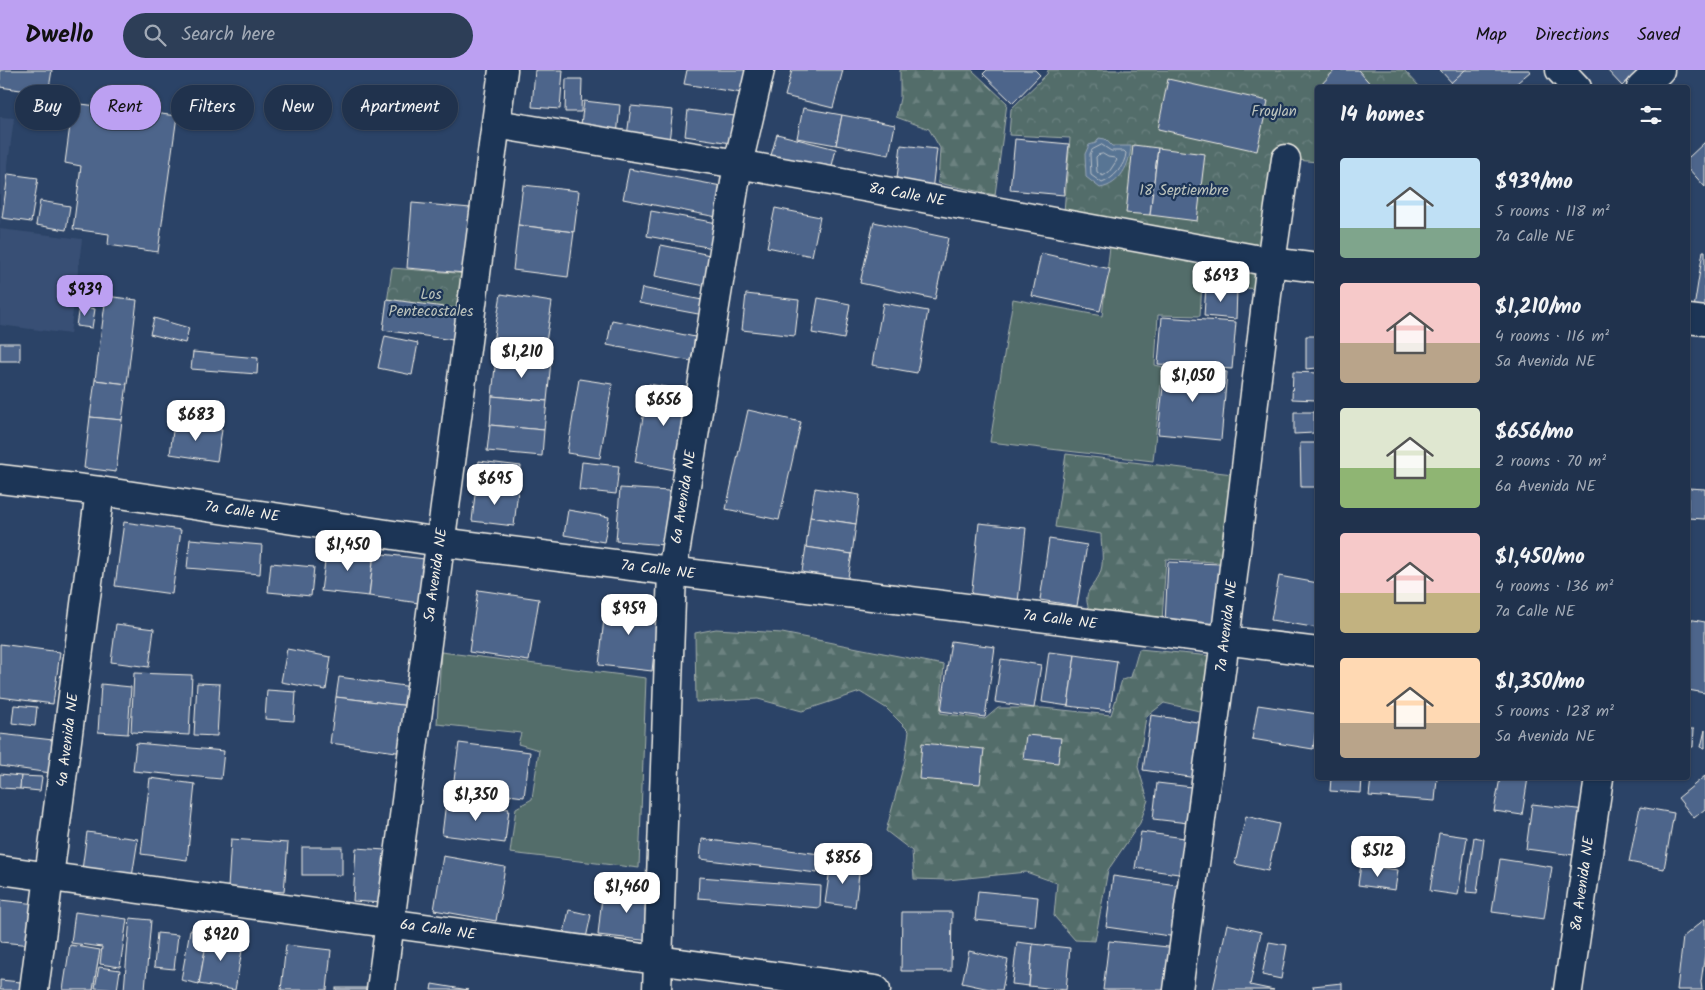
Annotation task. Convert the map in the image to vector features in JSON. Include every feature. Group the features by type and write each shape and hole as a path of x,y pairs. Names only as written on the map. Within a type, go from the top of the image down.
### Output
{"street":[{"name":"5a Avenida NE","path":"381,990 503,70"},
{"name":"6a Avenida NE","path":"657,990 672,572 738,164 760,70"},
{"path":"1560,70 1574,85"},
{"path":"1644,85 1660,70"},
{"name":"8a Calle NE","path":"496,124 738,164 1271,262 1315,268"},
{"name":"7a Avenida NE","path":"1178,990 1225,641 1271,262 1286,159"},
{"path":"1690,319 1705,321"},
{"name":"7a Calle NE","path":"0,479 100,491 440,542 1315,652"},
{"name":"4a Avenida NE","path":"34,990 100,491"},
{"name":"8a Avenida NE","path":"1568,990 1599,780"},
{"name":"6a Calle NE","path":"0,870 876,990"}],"shaded area":[{"path":"0,117 14,118 0,226"},
{"path":"0,229 82,239 70,334 0,325"}],"green space":[{"path":"900,70 972,70 1007,103 995,195 938,183 940,148 929,129 896,117 900,98"},
{"name":"Froylan","path":"1048,70 1404,70 1418,85 1315,85 1315,162 1287,159 1271,262 1063,224 1070,138 1009,135 1011,109 1047,74"},
{"path":"1111,238 1266,266 1262,290 1202,282 1200,316 1158,315 1155,365 1163,367 1153,461 990,442 1013,299 1102,316"},
{"name":"Los Pentecostales","path":"392,268 469,274 460,340 383,330"},
{"path":"1066,454 1241,475 1229,563 1166,559 1162,621 1089,609 1087,602 1088,592 1099,575 1102,566 1101,534 1055,527"},
{"path":"716,629 782,633 944,665 940,713 985,719 998,708 1043,708 1111,715 1122,680 1131,677 1139,649 1211,656 1204,712 1164,703 1146,717 1138,767 1148,800 1140,823 1108,870 1095,941 1075,940 1054,916 1057,883 1026,872 948,880 914,879 912,851 886,831 905,760 909,731 886,708 860,692 802,711 758,699 696,702 695,633"},
{"path":"441,652 646,678 639,868 510,853 516,808 532,799 539,750 518,744 521,733 437,724"}],"water":[{"path":"1099,138 1105,139 1112,146 1131,146 1129,160 1123,173 1113,183 1100,188 1086,177 1085,154 1089,145 1096,143"}],"building":[{"path":"0,70 52,70 50,85 15,85 15,89 0,87"},
{"path":"535,70 563,70 560,109 532,107"},
{"path":"687,70 745,70 742,93 684,84"},
{"path":"792,70 843,70 833,108 785,96"},
{"path":"987,70 1035,70 1040,75 1013,103 983,74"},
{"path":"1335,70 1358,70 1371,85 1321,85"},
{"path":"1440,70 1468,70 1453,84"},
{"path":"1465,70 1531,71 1515,85 1448,85"},
{"path":"1607,70 1639,70 1623,85"},
{"path":"566,79 582,79 581,112 565,112"},
{"path":"1168,79 1268,101 1257,151 1158,129"},
{"path":"584,101 620,105 617,136 580,132"},
{"path":"80,104 90,105 90,130 161,130 161,114 171,115 171,130 175,130 158,252 108,245 109,234 73,229 81,166 65,163 69,130 80,130"},
{"path":"631,106 673,110 669,141 627,136"},
{"path":"803,108 842,115 836,145 797,138"},
{"path":"688,110 735,116 731,143 685,136"},
{"path":"842,115 895,125 889,155 836,145"},
{"path":"777,134 836,149 830,174 770,159"},
{"path":"1015,139 1069,144 1064,195 1010,190"},
{"path":"1705,142 1705,187 1690,170 1690,156"},
{"path":"901,145 937,149 932,191 896,186"},
{"path":"1133,145 1158,148 1150,215 1126,213"},
{"path":"1158,148 1205,154 1197,221 1150,215"},
{"path":"629,169 727,187 722,218 623,199"},
{"path":"8,174 38,178 31,222 2,218"},
{"path":"523,185 579,191 574,232 518,225"},
{"path":"40,201 70,206 66,230 36,225"},
{"path":"412,203 471,208 465,273 407,268"},
{"path":"775,208 820,217 812,256 767,247"},
{"path":"651,211 723,224 718,249 647,236"},
{"path":"874,222 948,238 935,299 860,283"},
{"path":"518,225 574,232 568,277 513,270"},
{"path":"661,245 715,256 710,287 655,276"},
{"path":"1703,251 1705,251 1705,310 1694,308"},
{"path":"1041,253 1110,269 1100,311 1032,296"},
{"path":"1206,286 1237,289 1236,319 1204,316"},
{"path":"642,288 712,302 709,316 639,303"},
{"path":"501,294 552,302 545,349 493,342"},
{"path":"746,294 799,300 795,336 742,330"},
{"path":"106,296 137,300 127,384 95,380"},
{"path":"818,298 850,304 844,339 812,333"},
{"path":"387,299 458,309 453,340 383,330"},
{"path":"883,303 928,311 917,373 872,365"},
{"path":"79,306 95,309 92,328 76,326"},
{"path":"1162,317 1236,322 1232,369 1158,364"},
{"path":"154,318 189,328 185,343 150,334"},
{"path":"612,320 695,337 691,361 607,345"},
{"path":"385,336 418,343 412,375 378,368"},
{"path":"1306,336 1315,336 1315,368 1306,369"},
{"path":"0,343 20,343 20,361 0,361"},
{"path":"193,352 258,358 257,374 191,369"},
{"path":"496,357 551,361 547,401 492,396"},
{"path":"1165,367 1227,372 1221,440 1158,434"},
{"path":"1293,372 1315,373 1315,400 1292,399"},
{"path":"579,379 612,384 600,458 567,453"},
{"path":"95,380 127,384 122,420 90,417"},
{"path":"649,384 693,392 679,471 635,462"},
{"path":"492,396 547,401 544,430 490,425"},
{"path":"748,410 801,422 779,520 726,509"},
{"path":"1294,412 1314,412 1314,433 1294,434"},
{"path":"90,417 122,420 116,472 84,468"},
{"path":"174,423 222,430 217,461 170,454"},
{"path":"490,425 544,430 542,456 487,451"},
{"path":"1300,443 1315,443 1315,487 1301,487"},
{"path":"479,461 521,466 518,490 476,486"},
{"path":"582,462 619,466 616,494 579,490"},
{"path":"476,486 518,490 514,526 472,521"},
{"path":"620,488 669,491 665,545 616,541"},
{"path":"815,488 860,495 856,524 810,517"},
{"path":"1690,488 1705,489 1705,519 1690,518"},
{"path":"568,510 609,517 604,542 564,535"},
{"path":"810,517 856,524 852,554 806,547"},
{"path":"124,522 181,530 172,594 115,586"},
{"path":"979,523 1026,528 1018,602 971,598"},
{"path":"190,539 262,545 260,574 187,568"},
{"path":"1049,539 1087,545 1077,606 1040,600"},
{"path":"327,547 374,553 369,596 321,591"},
{"path":"806,547 852,554 847,583 801,577"},
{"path":"374,553 425,559 419,603 369,596"},
{"path":"1168,562 1221,564 1218,625 1165,623"},
{"path":"271,563 314,567 311,596 268,592"},
{"path":"1279,576 1315,582 1315,627 1271,620"},
{"path":"478,590 539,599 529,661 469,652"},
{"path":"606,600 659,606 652,671 599,665"},
{"path":"1690,619 1705,622 1705,693 1690,690"},
{"path":"116,624 154,629 149,667 111,662"},
{"path":"951,641 995,647 985,717 941,711"},
{"path":"0,644 60,652 53,704 0,697"},
{"path":"287,649 331,657 326,690 281,682"},
{"path":"1049,652 1075,655 1068,706 1042,702"},
{"path":"1075,655 1117,661 1110,711 1068,706"},
{"path":"1001,659 1041,665 1034,708 995,702"},
{"path":"134,673 192,675 189,735 131,732"},
{"path":"339,677 412,687 410,706 336,697"},
{"path":"197,683 220,684 217,736 194,735"},
{"path":"101,684 131,687 128,734 98,732"},
{"path":"267,690 296,692 294,721 265,719"},
{"path":"336,697 410,706 404,753 330,743"},
{"path":"14,705 37,707 35,726 12,723"},
{"path":"1258,705 1315,714 1313,749 1252,739"},
{"path":"1151,715 1204,723 1196,778 1143,770"},
{"path":"1690,729 1694,729 1693,747 1690,747"},
{"path":"1705,730 1705,748 1701,747"},
{"path":"0,734 62,741 58,774 0,766"},
{"path":"1026,735 1061,738 1058,763 1023,759"},
{"path":"136,743 224,751 221,779 133,771"},
{"path":"459,743 530,752 524,797 453,788"},
{"path":"922,743 984,749 980,784 919,779"},
{"path":"0,774 21,776 20,789 0,788"},
{"path":"21,776 42,777 40,791 20,789"},
{"path":"1705,776 1705,809 1694,818 1678,798"},
{"path":"150,778 195,784 187,860 141,854"},
{"path":"1331,780 1362,780 1361,793 1330,791"},
{"path":"1371,780 1437,780 1435,801 1369,796"},
{"path":"1500,780 1528,780 1522,815 1494,811"},
{"path":"1157,783 1192,787 1188,823 1153,819"},
{"path":"446,802 509,809 505,843 442,835"},
{"path":"1532,804 1586,810 1581,856 1526,849"},
{"path":"1640,807 1674,813 1664,869 1629,862"},
{"path":"1246,816 1279,824 1268,871 1235,864"},
{"path":"87,832 138,839 132,877 82,870"},
{"path":"1141,832 1192,839 1186,875 1135,868"},
{"path":"1439,833 1467,837 1458,895 1430,891"},
{"path":"1474,837 1484,839 1477,893 1466,892"},
{"path":"231,839 288,843 284,892 228,888"},
{"path":"702,839 820,854 817,873 700,859"},
{"path":"302,847 342,847 342,875 302,875"},
{"path":"356,848 385,850 382,903 353,901"},
{"path":"443,856 505,867 496,921 434,910"},
{"path":"1500,859 1552,867 1544,919 1492,912"},
{"path":"831,862 860,866 855,907 825,903"},
{"path":"1361,865 1398,870 1395,890 1358,885"},
{"path":"1113,876 1191,887 1184,938 1106,927"},
{"path":"699,877 821,886 820,908 698,898"},
{"path":"603,887 656,893 651,941 598,935"},
{"path":"978,891 1038,897 1035,926 975,920"},
{"path":"0,900 37,904 33,945 0,942"},
{"path":"569,910 591,915 586,938 564,933"},
{"path":"75,912 127,919 120,967 100,964 102,947 71,943"},
{"path":"902,912 952,912 951,971 901,971"},
{"path":"130,918 151,920 145,990 124,990"},
{"path":"1705,919 1702,990 1677,990 1683,937"},
{"path":"1227,924 1261,932 1250,985 1274,990 1213,990"},
{"path":"190,930 208,933 199,984 181,980"},
{"path":"157,933 178,935 174,969 154,967"},
{"path":"208,933 244,939 235,990 199,984"},
{"path":"1109,941 1178,948 1174,990 1103,990"},
{"path":"1017,942 1033,944 1029,986 1012,984"},
{"path":"1269,942 1287,945 1281,979 1262,975"},
{"path":"1033,944 1070,948 1066,990 1029,986"},
{"path":"70,945 100,950 93,990 63,990"},
{"path":"286,945 331,950 327,990 281,990"},
{"path":"969,951 1008,960 1002,990 962,983"},
{"path":"99,967 120,970 117,990 95,988"},
{"path":"0,980 31,983 29,990 0,990"},
{"path":"1342,983 1342,990 1314,990 1313,986"},
{"path":"432,984 468,990 431,990"},
{"path":"336,988 374,988 374,990 336,990"}],"park label":[{"name":"18 Septiembre","path":"1184,191"}]}
